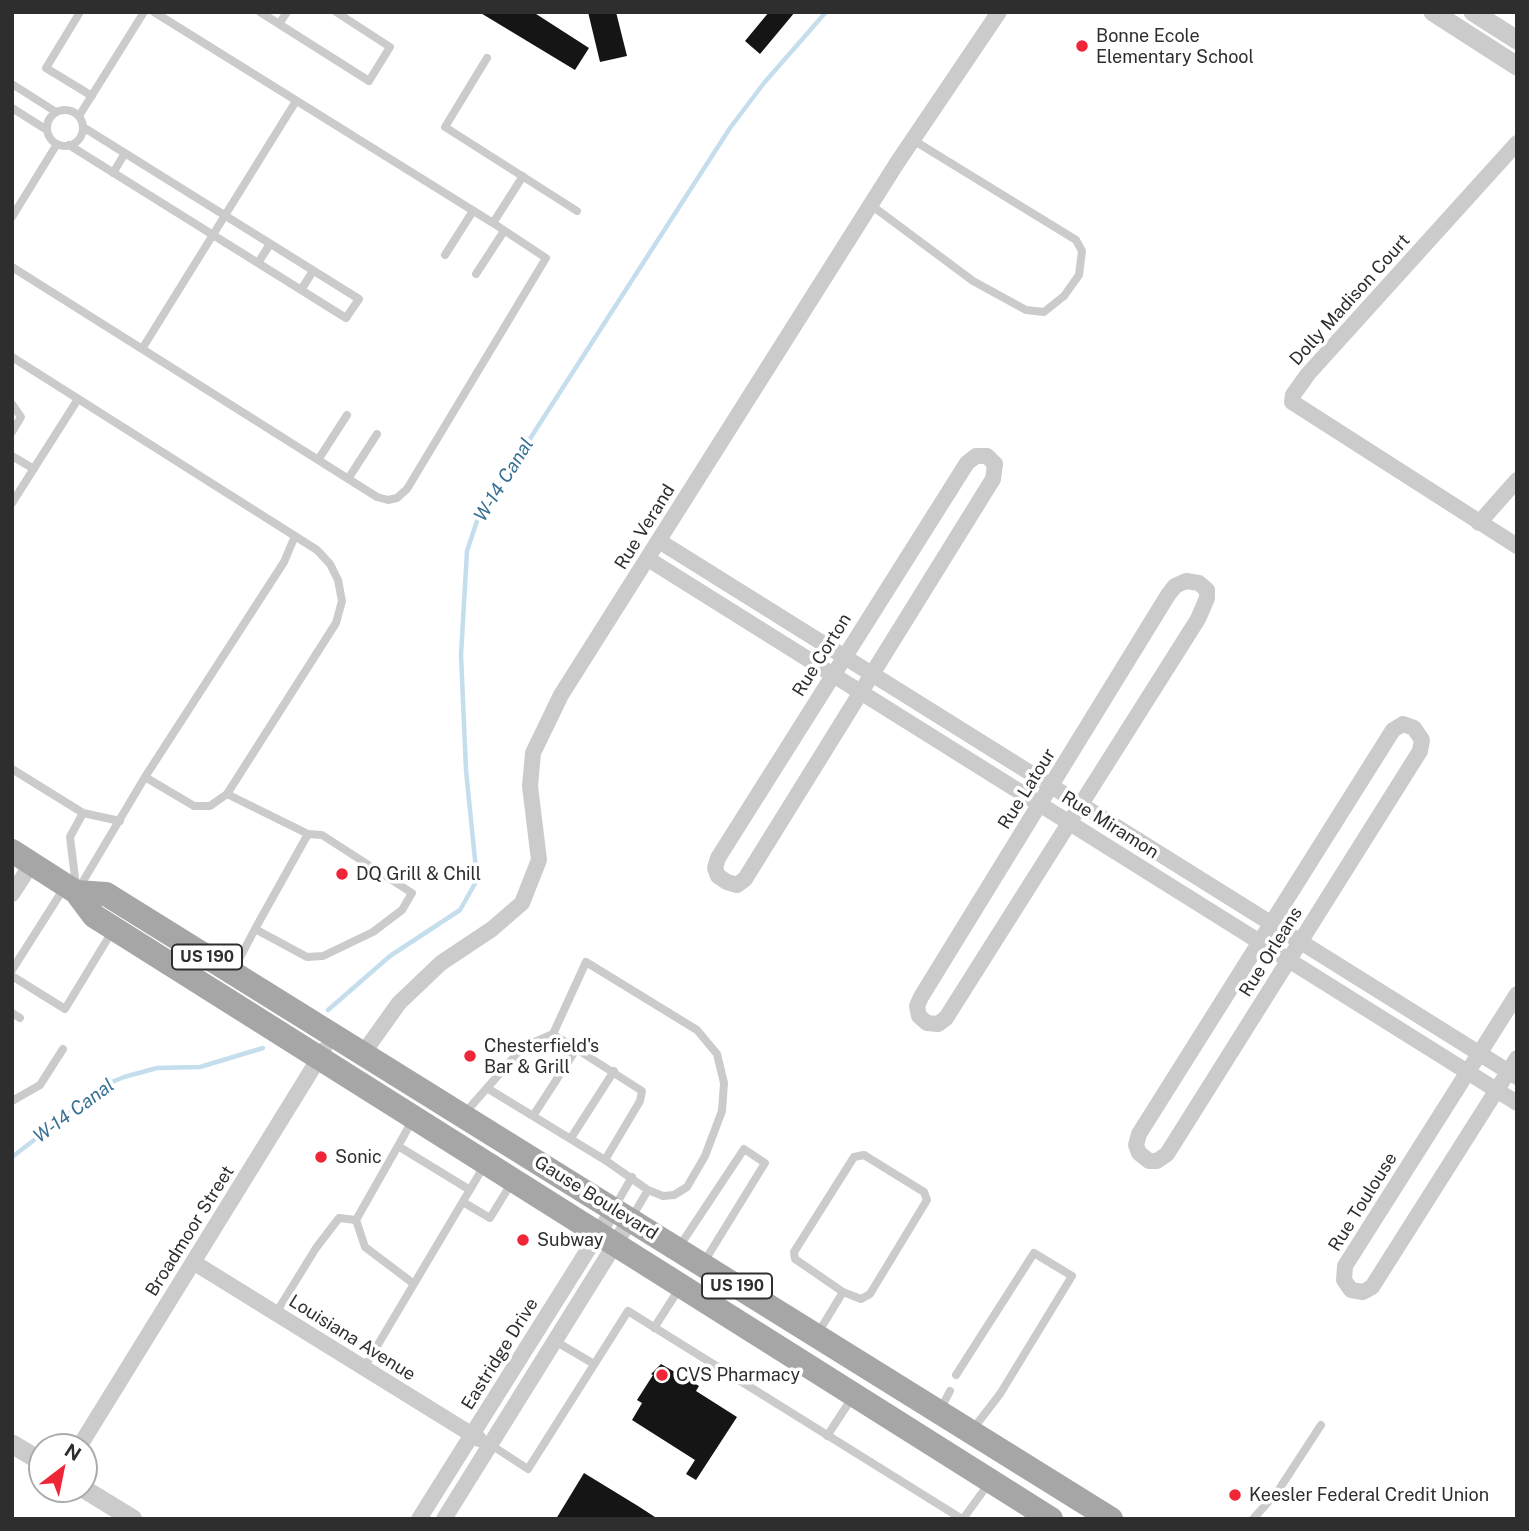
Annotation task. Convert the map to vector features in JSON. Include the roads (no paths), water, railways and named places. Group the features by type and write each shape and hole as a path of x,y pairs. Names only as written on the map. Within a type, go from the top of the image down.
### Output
{"main road":[{"name":"Gause Boulevard","path":"22,857 71,889 94,916 1051,1519"},
{"name":"Gause Boulevard","path":"71,889 106,894 464,1114 873,1371 945,1401 971,1432 1111,1519"},
{"path":"854,1395 873,1371"}],"street":[{"name":"Rue Verand","path":"364,1052 399,1003 441,963 492,929 522,903 539,860 530,786 533,752 561,695 871,205 999,12"},
{"path":"1433,12 1517,66"},
{"path":"1474,12 1517,40"},
{"name":"Dolly Madison Court","path":"1479,523 1295,407 1293,395 1308,374 1517,143"},
{"name":"Rue Corton","path":"976,456 987,457 995,464 993,479 745,879 737,885 727,882 718,876 715,868 718,859 844,656 967,463 976,456"},
{"path":"1517,480 1479,523 1517,546"},
{"name":"Rue Miramon","path":"659,541 1478,1054 1514,1069"},
{"name":"Rue Miramon","path":"648,559 1517,1103"},
{"name":"Rue Latour","path":"1186,581 1199,583 1207,590 1207,598 1198,619 1080,804 946,1018 938,1024 927,1023 919,1016 917,1006 920,997 1041,805 1168,595 1175,586 1186,581"},
{"name":"Rue Orleans","path":"1403,724 1414,728 1422,740 1420,751 1167,1154 1157,1161 1149,1161 1139,1153 1136,1145 1139,1134 1270,923 1393,730 1403,724"},
{"path":"12,894 22,857"},
{"name":"Rue Toulouse","path":"1514,1069 1497,1090 1372,1287 1363,1292 1352,1290 1344,1280 1345,1266 1517,994"},
{"name":"Broadmoor Street","path":"88,1433 334,1035"},
{"name":"Eastridge Drive","path":"444,1519 555,1341 622,1215"},
{"name":"Eastridge Drive","path":"419,1519 537,1332 608,1238"},
{"name":"Louisiana Avenue","path":"193,1262 491,1445"},
{"path":"537,1332 555,1341"},
{"path":"12,1444 28,1454"},
{"path":"98,1498 133,1519"}],"lane":[{"path":"80,12 46,68 92,96"},
{"path":"79,116 144,12"},
{"path":"12,267 377,497 388,500 397,498 407,489 547,258 154,12"},
{"path":"260,12 369,81 390,47 351,16 336,12"},
{"path":"279,24 287,12"},
{"path":"487,58 446,127 578,211"},
{"path":"12,84 56,112"},
{"path":"142,349 296,101"},
{"path":"12,108 47,130 57,144 69,145 346,318 359,299 83,127"},
{"path":"47,130 49,119 56,112 68,110 79,116 83,127 80,139 69,145"},
{"path":"871,205 973,281 1026,310 1044,312 1064,296 1079,275 1082,251 1076,240 913,140"},
{"path":"12,217 57,144"},
{"path":"113,173 125,153"},
{"path":"492,223 523,176"},
{"path":"446,254 473,211"},
{"path":"476,274 504,231"},
{"path":"258,263 270,244"},
{"path":"301,290 313,271"},
{"path":"12,357 317,550 330,564 338,580 342,601 336,623 227,794 211,806 194,806 145,777"},
{"path":"12,503 78,399"},
{"path":"12,404 21,418 12,432"},
{"path":"318,460 347,415"},
{"path":"348,479 377,434"},
{"path":"12,456 34,469"},
{"path":"12,970 120,821 145,777 284,562 295,536"},
{"path":"12,769 83,813 120,821"},
{"path":"227,794 308,834 322,835 412,893 402,910 373,932 323,956 307,957 256,929"},
{"path":"71,889 70,837 83,813"},
{"path":"232,972 308,834"},
{"path":"12,976 65,1009 114,928"},
{"path":"464,1114 523,1047 553,1034 586,962 697,1030 717,1054 724,1083 722,1111 705,1156 687,1187 674,1195 663,1196 648,1190 632,1177 487,1088"},
{"path":"553,1034 642,1091 640,1101 605,1160"},
{"path":"533,1116 577,1048"},
{"path":"12,1101 40,1086 63,1049"},
{"path":"571,1139 614,1071"},
{"path":"414,1284 365,1247 356,1220 415,1117"},
{"path":"398,1146 470,1190"},
{"path":"677,1249 744,1149 765,1163 702,1265"},
{"path":"864,1155 924,1192 928,1200 870,1294 861,1300 843,1292 795,1259 794,1252 854,1157 864,1155"},
{"path":"364,1368 486,1162"},
{"path":"622,1215 632,1177"},
{"path":"463,1202 490,1218 514,1179"},
{"path":"622,1215 648,1190"},
{"path":"276,1313 316,1248 339,1218 356,1220"},
{"path":"956,1375 1034,1253 1072,1276 1000,1394 971,1432"},
{"path":"654,1328 682,1285"},
{"path":"816,1335 843,1292"},
{"path":"491,1445 528,1469 628,1311 962,1519 990,1481"},
{"path":"555,1341 594,1364"},
{"path":"827,1436 854,1395"},
{"path":"1253,1519 1279,1491 1321,1425"}],"waterway":[{"name":"W-14 Canal","path":"328,1010 390,956 460,910 477,880 466,770 461,655 467,551 477,521 730,128 764,83 826,12"},
{"name":"W-14 Canal","path":"12,1157 107,1084 157,1068 200,1067 263,1048"}],"place":[{"name":"Bonne Ecole Elementary School","path":"1082,46"},
{"name":"DQ Grill & Chill","path":"342,874"},
{"name":"Chesterfield's Bar & Grill","path":"470,1056"},
{"name":"Sonic","path":"321,1157"},
{"name":"Subway","path":"523,1240"},
{"name":"CVS Pharmacy","path":"662,1375"},
{"name":"Keesler Federal Credit Union","path":"1235,1495"}]}
